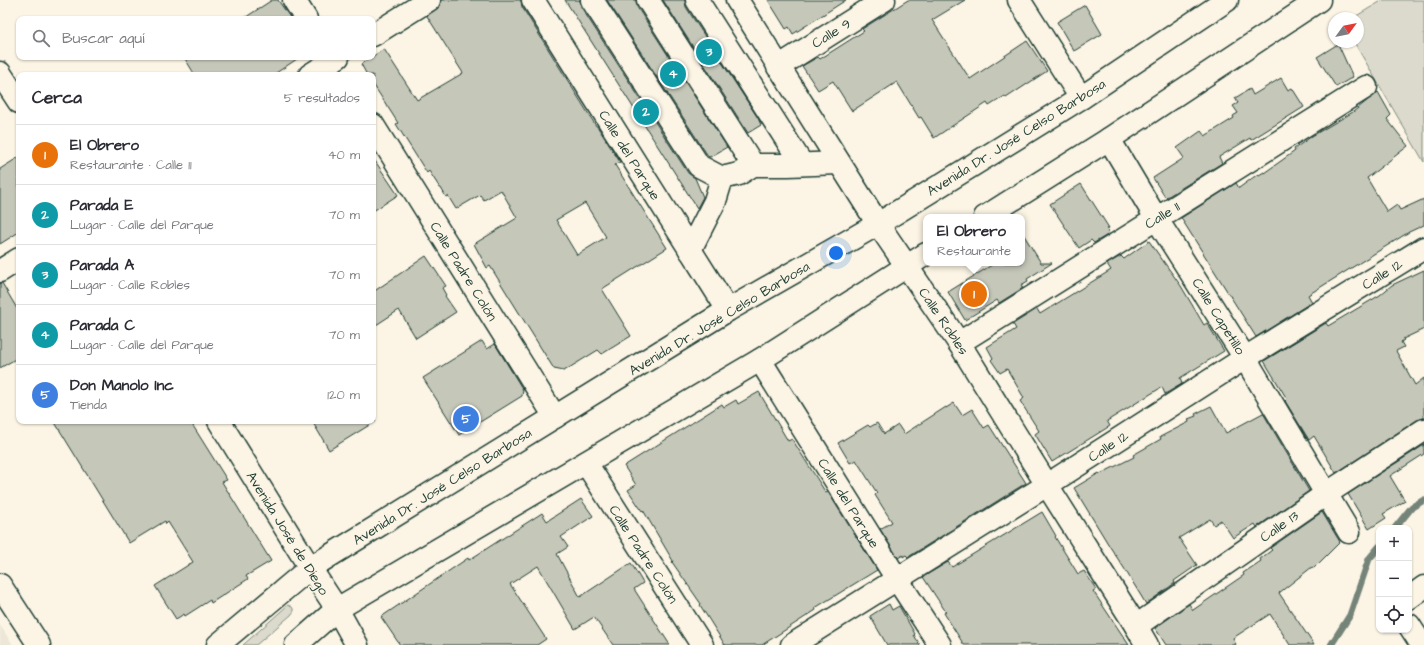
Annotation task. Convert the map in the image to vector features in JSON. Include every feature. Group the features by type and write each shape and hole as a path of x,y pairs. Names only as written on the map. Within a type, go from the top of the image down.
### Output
{"street":[{"path":"294,0 304,16"},
{"path":"376,33 429,0"},
{"name":"Calle del Parque","path":"533,0 728,310"},
{"path":"592,0 699,166 722,178 739,174 753,165 839,163"},
{"path":"648,0 753,165"},
{"path":"698,0 802,164"},
{"name":"Calle Robles","path":"737,0 878,224 959,343 1136,626 1146,645"},
{"name":"Calle 9","path":"778,67 884,0"},
{"path":"1019,0 1080,98"},
{"name":"Avenida Dr. José Celso Barbosa","path":"218,645 310,568 728,310 878,224 1080,98 1227,0"},
{"path":"990,214 1109,139 1319,0"},
{"path":"316,72 336,62"},
{"path":"0,73 16,97"},
{"name":"Calle 11","path":"959,343 1366,87"},
{"name":"Calle Padre Colón","path":"376,130 555,416"},
{"name":"Calle Capetillo","path":"1109,139 1156,218 1245,358 1349,532"},
{"path":"690,250 715,201 722,178"},
{"name":"Calle 12","path":"792,645 1047,485 1245,358 1424,248"},
{"path":"296,645 337,609 760,360 923,256"},
{"path":"0,271 16,261"},
{"name":"Calle del Parque","path":"760,360 940,645"},
{"name":"Avenida José de Diego","path":"221,424 337,609 357,645"},
{"name":"Calle 13","path":"1136,626 1326,494 1424,430"},
{"name":"Calle Padre Colón","path":"586,463 702,645"},
{"path":"0,585 39,645"},
{"path":"1410,597 1424,587"},
{"path":"1412,630 1422,645"}],"shaded area":[{"path":"1383,0 1424,0 1424,162 1358,48 1364,48 1363,12"},
{"path":"288,605 292,607 294,611 291,615 256,645 243,645"},
{"path":"0,625 13,645 0,645"}],"building":[{"path":"272,0 278,0 289,16 248,16"},
{"path":"441,0 521,0 522,7 620,162 615,165 667,248 602,289 631,336 602,354 598,350 564,371 554,369 490,266 487,268 474,244 517,218 501,190 484,200 480,195 456,209 448,196 446,197 429,171 427,173 396,124 398,123 376,89 376,72 365,72 361,64 367,60 376,60 376,54 384,49 417,100 463,73 427,16 440,6","holes":["585,203 606,237 577,255 556,220"]},
{"path":"565,0 580,0 581,7 688,173 695,178 703,197 697,208"},
{"path":"607,0 636,0 637,7 727,147 710,157 708,156"},
{"path":"663,0 685,0 686,7 758,118 761,125 748,133"},
{"path":"768,0 846,0 793,34 789,27 786,29"},
{"path":"908,0 965,0 932,20 970,79 1027,41 1047,71 1006,98 1005,96 989,106 987,103 934,138 921,117 919,118 897,82 852,111 833,81 818,90 802,66 818,57 820,59 864,31 862,29"},
{"path":"1085,5 1102,34 1074,51 1057,22"},
{"path":"1332,48 1340,48 1353,77 1336,87 1317,57"},
{"path":"186,60 296,60 278,72 193,72"},
{"path":"1281,78 1288,90 1292,88 1304,107 1251,140 1250,138 1219,157 1222,163 1165,197 1153,178 1184,158 1177,148 1201,131 1205,136 1234,118 1233,116 1238,113 1233,106 1238,103 1235,98 1250,89 1253,95"},
{"path":"1378,92 1391,115 1387,119 1408,146 1367,178 1387,212 1397,205 1400,210 1424,199 1424,225 1409,232 1308,295 1312,302 1256,337 1181,218 1236,183 1239,188 1258,174 1264,173 1295,151 1294,149 1312,136 1353,112"},
{"path":"16,159 16,234 0,244 0,169"},
{"path":"376,162 398,195 376,209"},
{"path":"1081,184 1109,228 1107,229 1109,234 1094,243 1091,240 1079,248 1050,204"},
{"path":"1025,237 1041,263 1052,263 1027,279 1028,281 1021,285 1023,288 999,303 997,300 965,320 948,292 990,266 1025,266"},
{"path":"1149,241 1181,286 1204,325 1207,323 1224,351 1180,378 1182,384 1165,394 1162,387 1107,421 1110,426 1052,462 1035,434 1039,431 1020,401 1024,398 1007,369 1000,373 991,360 993,358 987,347 1016,329 1013,324 1037,309 1040,314 1111,270 1107,264 1121,256 1124,259"},
{"path":"426,256 446,286 442,288 446,295 445,296 456,312 416,338 399,310 376,325 376,290"},
{"path":"1424,270 1424,329 1403,339 1404,340 1401,342 1404,347 1396,351 1415,385 1424,378 1424,418 1417,420 1336,473 1314,436 1309,440 1285,401 1287,399 1264,361 1326,323 1328,326 1380,295 1392,285"},
{"path":"0,283 2,283 16,307 16,359 0,368"},
{"path":"482,341 487,349 495,344 523,390 522,396 459,435 423,378"},
{"path":"759,392 788,441 792,439 826,493 828,492 877,570 815,608 816,610 762,645 725,645 700,605 701,604 672,562 673,561 643,510 642,511 628,490 636,485 624,466 722,404 724,407 736,400 738,404"},
{"path":"954,403 962,415 972,409 984,428 989,425 1026,483 910,556 908,557 906,555 903,557 903,555 898,558 880,529 892,522 875,495 877,493 856,460 850,463 838,443 868,425 870,427 877,423 884,434 898,425 904,434"},
{"path":"1211,406 1226,433 1263,413 1309,491 1257,527 1255,524 1233,538 1221,520 1214,525 1210,519 1179,538 1197,565 1174,581 1175,583 1146,604 1074,488 1099,473 1100,474 1134,457 1133,455 1161,439 1160,437 1189,422 1188,419 1196,416 1195,414"},
{"path":"56,424 192,424 227,480 222,482 271,561 246,576 248,579 211,603 210,600 185,616 184,614 176,619 155,586 193,562 168,522 166,524 165,521 129,543"},
{"path":"314,424 371,424 329,450"},
{"path":"1424,445 1424,454 1390,476 1405,501 1383,514 1386,518 1369,529 1348,494"},
{"path":"581,499 593,516 561,537 568,547 557,554 580,597 631,563 643,583 634,589 670,645 613,645 594,617 575,629 538,566 510,584 546,639 537,645 400,645 381,617 468,558 469,560 542,513 547,521"},
{"path":"1042,512 1056,536 1055,537 1078,574 1084,571 1096,589 1093,591 1129,645 964,645 944,613 946,612 923,577 948,562 952,567"},
{"path":"1322,512 1340,542 1314,568 1312,567 1279,593 1314,645 1290,645 1270,614 1233,638 1236,645 1166,645 1155,628 1189,604 1193,610 1244,575 1243,573 1261,561 1260,559 1272,550 1270,548"},
{"path":"889,604 892,610 899,606 920,645 887,645 870,616"}],"waterway":[{"path":"1397,525 1412,507 1424,500"},
{"path":"1331,645 1350,615 1369,559 1376,551"}],"place":[{"name":"Parada A","path":"709,52"},
{"name":"Parada C","path":"673,74"},
{"name":"Parada E","path":"646,112"},
{"name":"El Obrero","path":"974,294"},
{"name":"Don Manolo Inc","path":"466,419"}]}
